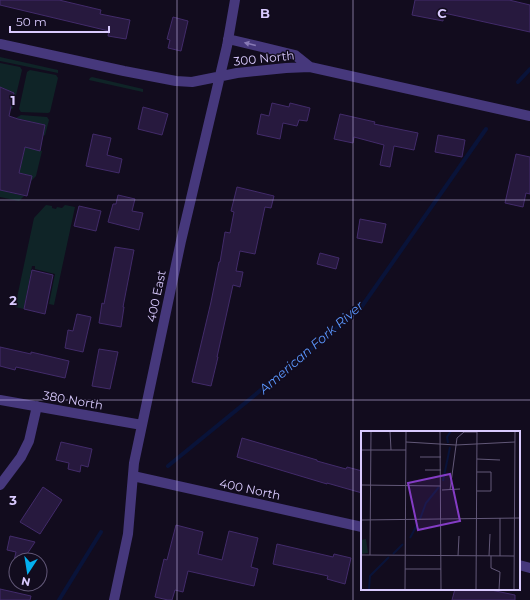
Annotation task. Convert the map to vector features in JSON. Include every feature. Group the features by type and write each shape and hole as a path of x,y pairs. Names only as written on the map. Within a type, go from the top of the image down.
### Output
{"street":[{"name":"400 East","path":"114,600 128,534 134,463 181,241 220,76 235,0"},
{"path":"228,39 295,55 310,67"},
{"name":"300 North","path":"0,44 176,81 192,82 220,76 286,68 310,67 530,116"},
{"name":"380 North","path":"0,400 142,425"},
{"path":"0,485 21,457 30,441 37,406"},
{"name":"400 North","path":"133,476 361,527"},
{"path":"520,566 530,568"}],"green space":[{"path":"0,57 58,70 58,73 0,61"},
{"path":"0,63 20,67 22,70 13,108 10,110 14,93 0,87"},
{"path":"30,70 56,75 58,78 50,112 48,113 21,112 19,109 27,72"},
{"path":"92,77 143,89 143,92 89,80"},
{"path":"21,115 47,117 49,120 45,135 43,136 45,125 16,118"},
{"path":"25,147 42,151 36,176 30,182 32,176 19,173"},
{"path":"0,190 24,196 19,201 0,197"},
{"path":"46,205 52,206 52,208 56,209 57,207 62,208 65,205 75,207 54,305 49,304 55,274 35,269 35,266 32,266 24,309 15,307 34,218"}],"building":[{"path":"0,0 59,0 101,10 100,14 130,20 126,39 108,36 109,31 0,5"},
{"path":"415,0 509,0 530,5 530,32 444,13 443,21 412,15"},
{"path":"173,17 188,21 181,51 168,48 170,40 167,39"},
{"path":"0,87 14,93 9,116 45,125 40,151 25,147 19,173 32,176 27,196 0,190"},
{"path":"272,103 289,107 290,103 310,108 307,121 299,120 297,126 283,123 280,139 257,134 261,114 269,116"},
{"path":"143,107 168,114 162,135 138,129"},
{"path":"340,114 375,122 374,124 418,133 414,150 394,146 390,167 380,165 384,145 354,137 353,143 334,139"},
{"path":"93,134 111,138 107,155 122,159 119,173 86,166"},
{"path":"438,135 465,140 462,157 435,152"},
{"path":"516,154 530,157 530,194 526,193 523,207 505,203"},
{"path":"237,187 274,196 271,208 265,207 255,254 240,251 236,271 243,272 240,287 233,285 211,386 192,382 220,262 225,232 230,233 234,212 231,211"},
{"path":"118,195 135,199 132,211 143,213 139,230 108,222 113,204 116,204"},
{"path":"79,206 101,211 96,231 74,226"},
{"path":"360,219 386,224 382,243 357,238"},
{"path":"115,247 134,250 123,307 121,327 99,323"},
{"path":"320,253 339,258 336,269 317,264"},
{"path":"32,270 53,275 45,314 24,309"},
{"path":"77,314 91,317 83,352 65,348 68,330 73,331"},
{"path":"0,347 31,354 31,352 69,361 65,378 16,367 15,370 0,366"},
{"path":"99,349 118,352 110,389 92,386"},
{"path":"242,438 346,469 347,467 361,471 361,493 327,484 237,457"},
{"path":"61,442 92,449 88,467 81,465 80,472 68,469 69,463 56,460"},
{"path":"43,487 62,500 40,534 20,522"},
{"path":"176,525 203,532 198,554 222,560 229,531 258,538 251,567 258,569 254,586 188,571 183,592 175,590 172,600 155,597 164,559 167,560"},
{"path":"10,536 35,542 28,552 7,550"},
{"path":"277,544 333,557 334,554 351,558 345,584 327,579 328,576 273,564"},
{"path":"0,589 31,596 30,600 0,600"},
{"path":"455,590 491,590 515,595 515,600 452,600"}],"waterway":[{"name":"American Fork River","path":"518,82 530,69"},
{"name":"American Fork River","path":"168,466 360,309 486,129"},
{"name":"American Fork River","path":"59,600 101,532"}]}
